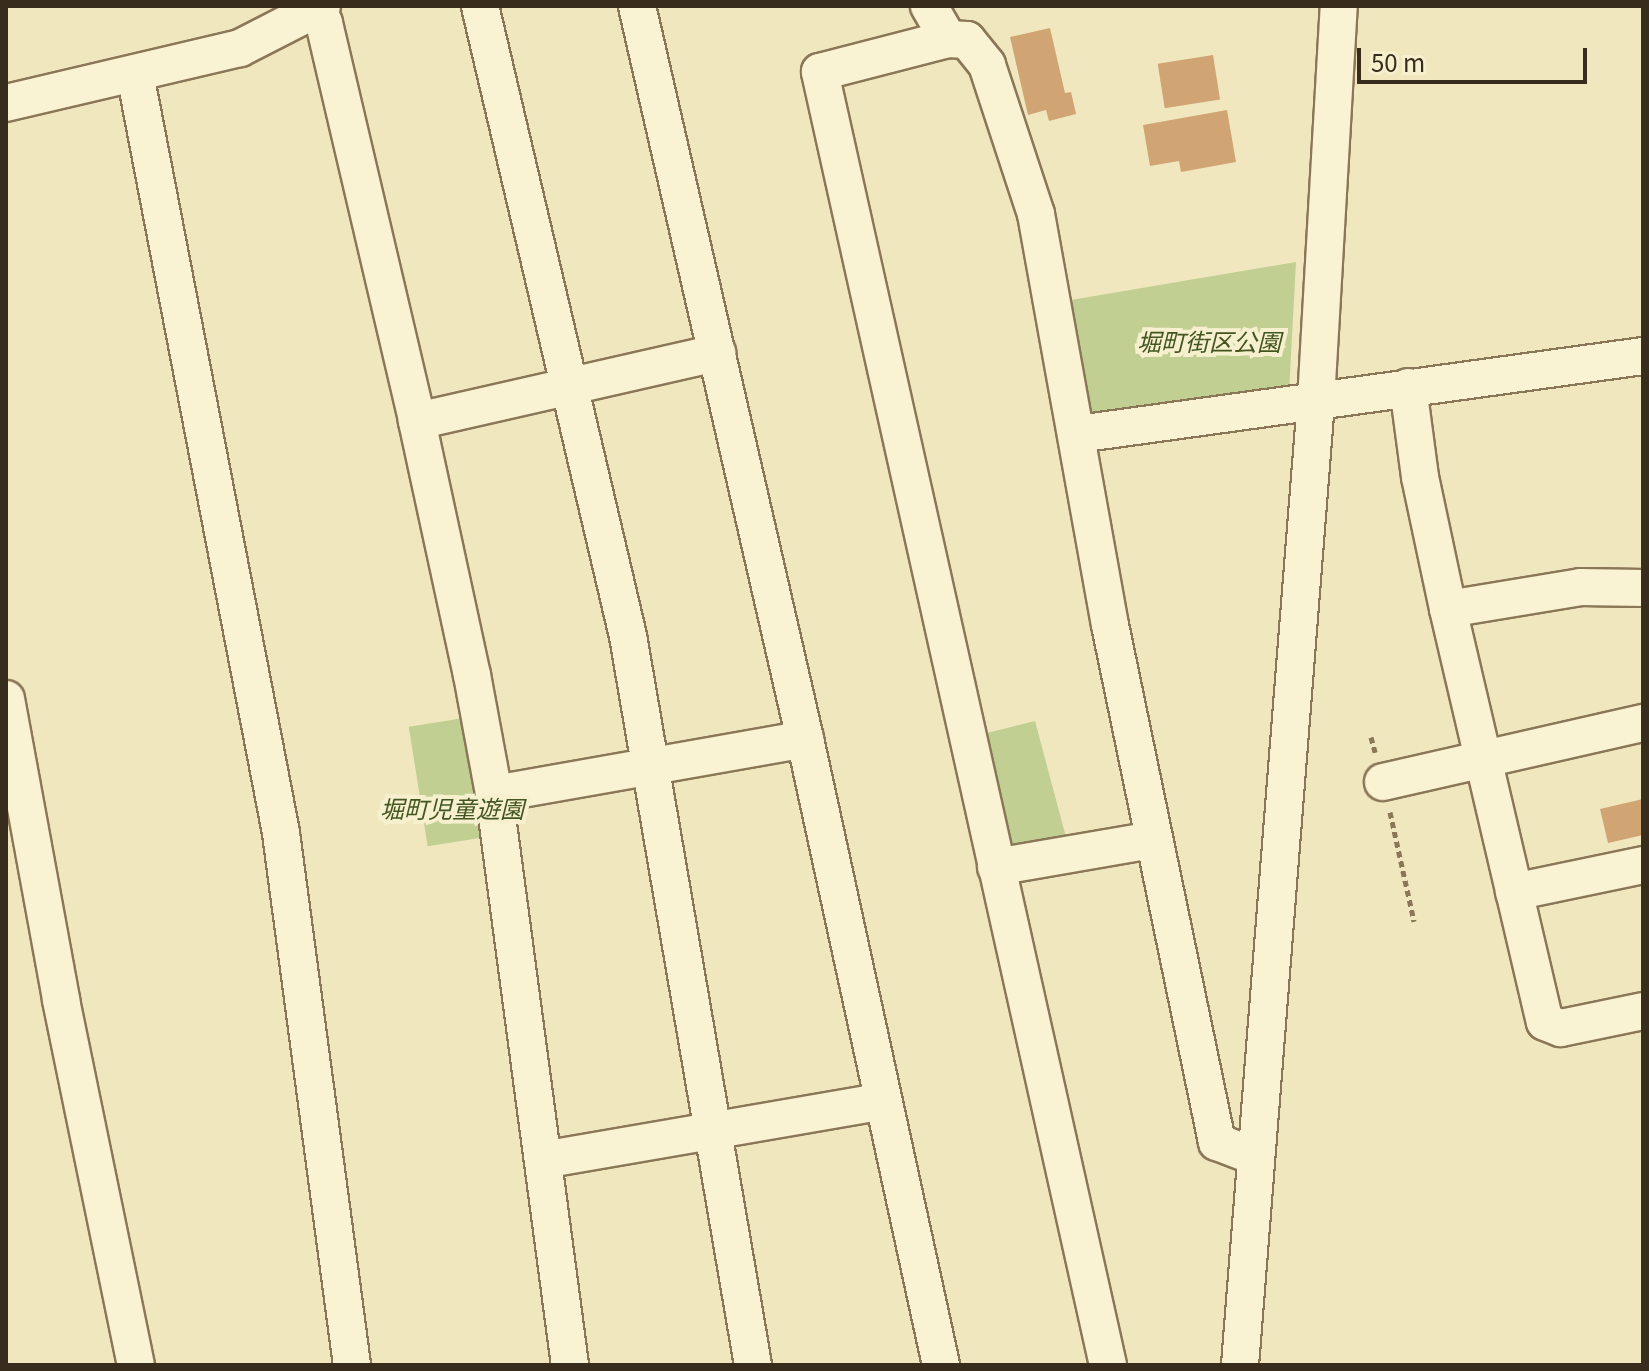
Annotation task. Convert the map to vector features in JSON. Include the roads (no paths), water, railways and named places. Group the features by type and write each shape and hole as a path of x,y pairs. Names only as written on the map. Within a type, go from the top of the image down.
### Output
{"street":[{"path":"480,6 628,636 753,1365"},
{"path":"637,6 805,739 941,1365"},
{"path":"929,6 948,39"},
{"path":"1240,1365 1254,1156 1316,401 1339,6"},
{"path":"6,103 240,48 320,8 417,421 472,675 494,794 570,1365"},
{"path":"1108,1365 820,72 948,39 967,40 987,65 1036,214 1110,625 1217,1142 1254,1156"},
{"path":"135,74 281,833 352,1365"},
{"path":"417,421 569,384 717,353"},
{"path":"1078,434 1643,356"},
{"path":"1408,387 1420,477 1448,609 1545,1022 1561,1028 1643,1011"},
{"path":"1448,609 1581,587 1643,588"},
{"path":"6,699 61,1000 136,1365"},
{"path":"1383,782 1643,723"},
{"path":"494,794 805,739"},
{"path":"996,867 1153,840"},
{"path":"1514,892 1643,865"},
{"path":"543,1160 883,1101"}],"park label":[{"name":"堀町街区公園","path":"1209,341"},
{"name":"堀町児童遊園","path":"452,808"}]}
